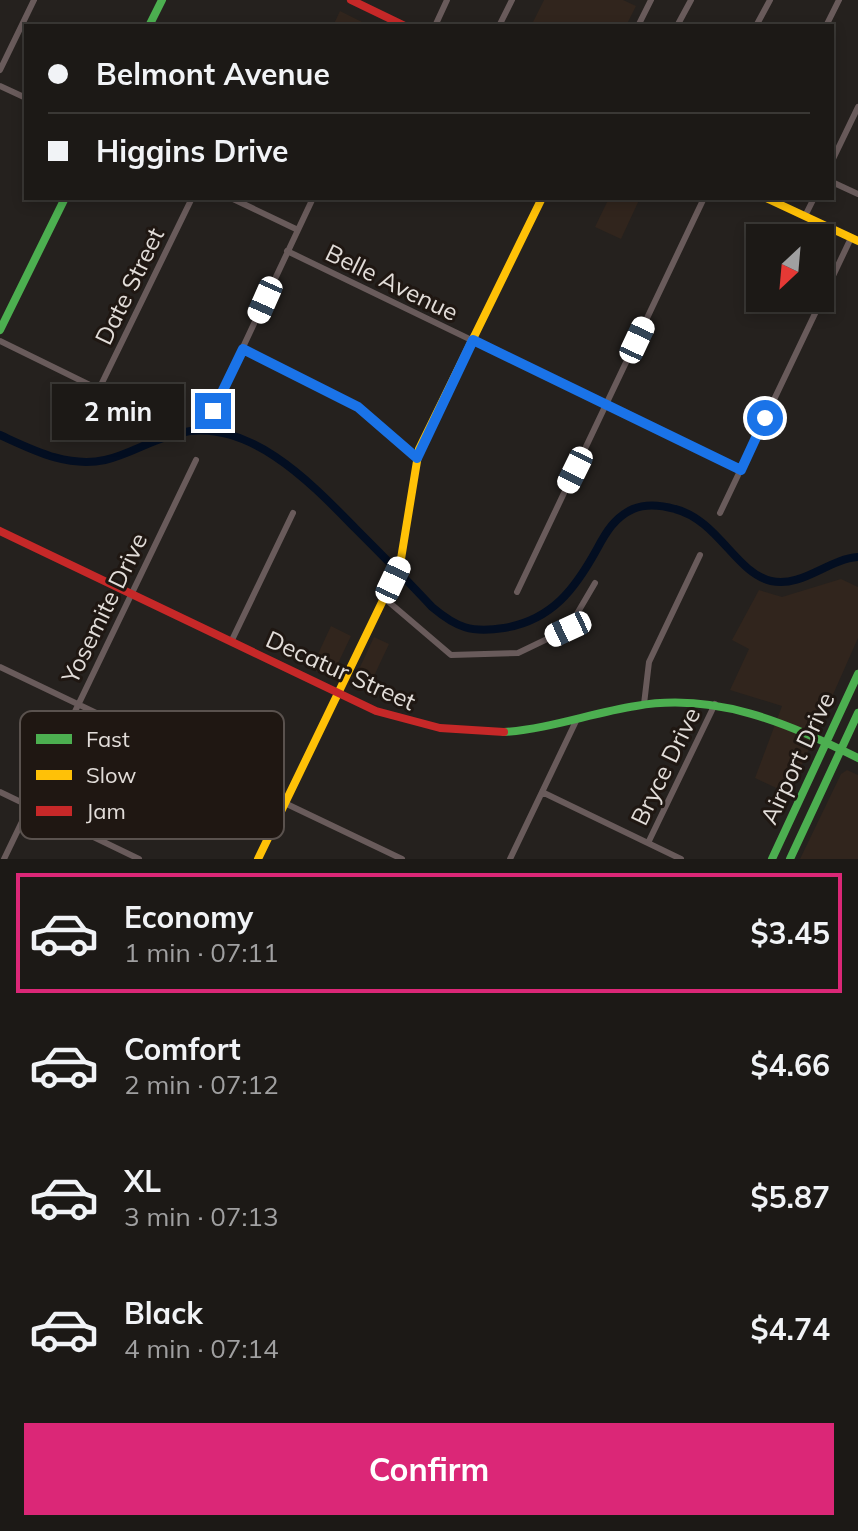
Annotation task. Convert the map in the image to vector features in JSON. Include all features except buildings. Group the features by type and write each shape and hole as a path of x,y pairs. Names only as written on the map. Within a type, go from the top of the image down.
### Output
{"street":[{"path":"0,70 34,0"},
{"path":"150,24 162,0"},
{"path":"351,0 397,24"},
{"path":"436,24 447,0"},
{"path":"500,24 512,0"},
{"path":"639,24 651,0"},
{"path":"678,24 691,0"},
{"path":"757,24 770,0"},
{"path":"827,24 839,0"},
{"path":"0,86 24,97"},
{"path":"834,157 858,107"},
{"path":"834,183 858,194"},
{"path":"0,330 64,200"},
{"name":"Date Street","path":"99,389 191,200"},
{"name":"Belle Avenue","path":"235,200 298,230"},
{"path":"213,411 312,200"},
{"path":"402,859 285,803 400,565 417,458 541,200"},
{"path":"517,592 703,200"},
{"path":"720,513 855,239 770,200"},
{"path":"805,216 813,200"},
{"name":"Belle Avenue","path":"287,251 741,470"},
{"path":"0,341 149,414"},
{"path":"243,349 358,407 417,458"},
{"name":"Yosemite Drive","path":"75,711 196,460"},
{"path":"231,642 293,513"},
{"name":"Decatur Street","path":"0,531 399,720 453,731 504,733 644,704 715,704 761,714 858,758"},
{"path":"644,704 649,662 700,555"},
{"path":"383,597 451,655 518,653 568,629 595,583"},
{"path":"0,667 95,711"},
{"name":"Airport Drive","path":"772,859 858,674"},
{"name":"Bryce Drive","path":"648,843 715,704"},
{"name":"Airport Drive","path":"790,859 858,713"},
{"path":"510,859 577,719"},
{"path":"0,792 20,801"},
{"path":"542,792 681,859"},
{"name":"Yosemite Drive","path":"4,859 20,826"},
{"path":"98,839 139,859"},
{"path":"258,859 268,839"}],"shaded area":[{"path":"544,0 623,0 636,6 627,24 532,24"},
{"path":"340,11 366,24 334,24"},
{"path":"608,200 639,200 621,239 595,227"},
{"path":"841,579 858,587 858,638 789,794 755,778 782,706 730,690 749,649 732,640 759,590 782,597"},
{"path":"331,626 351,636 331,678 311,669"},
{"path":"374,637 389,644 367,691 358,687 354,680"},
{"path":"847,770 858,775 858,859 800,859 841,774"}],"waterway":[{"path":"0,435 51,456 77,462 105,460 180,433 206,431 230,435 254,444 299,474 319,492 432,607 449,620 473,629 521,624 549,610 571,589 616,521 627,512 644,506 664,506 690,515 747,568 771,581 804,577 858,557"}],"traffic: fast":[{"path":"150,24 162,0"},
{"path":"0,330 64,200"},
{"path":"772,859 858,674"},
{"path":"504,732 537,728 636,706 694,703 723,707 778,722 858,758"},
{"path":"790,859 858,713"}],"traffic: slow":[{"path":"284,805 400,565 419,449 541,200"},
{"path":"770,200 858,241"},
{"path":"258,859 268,839"}],"traffic: jam":[{"path":"351,0 401,24"},
{"path":"0,531 376,711 440,728 504,732"}],"route":[{"path":"213,411 243,349 358,407 417,458 473,340 741,470 765,418"}]}
